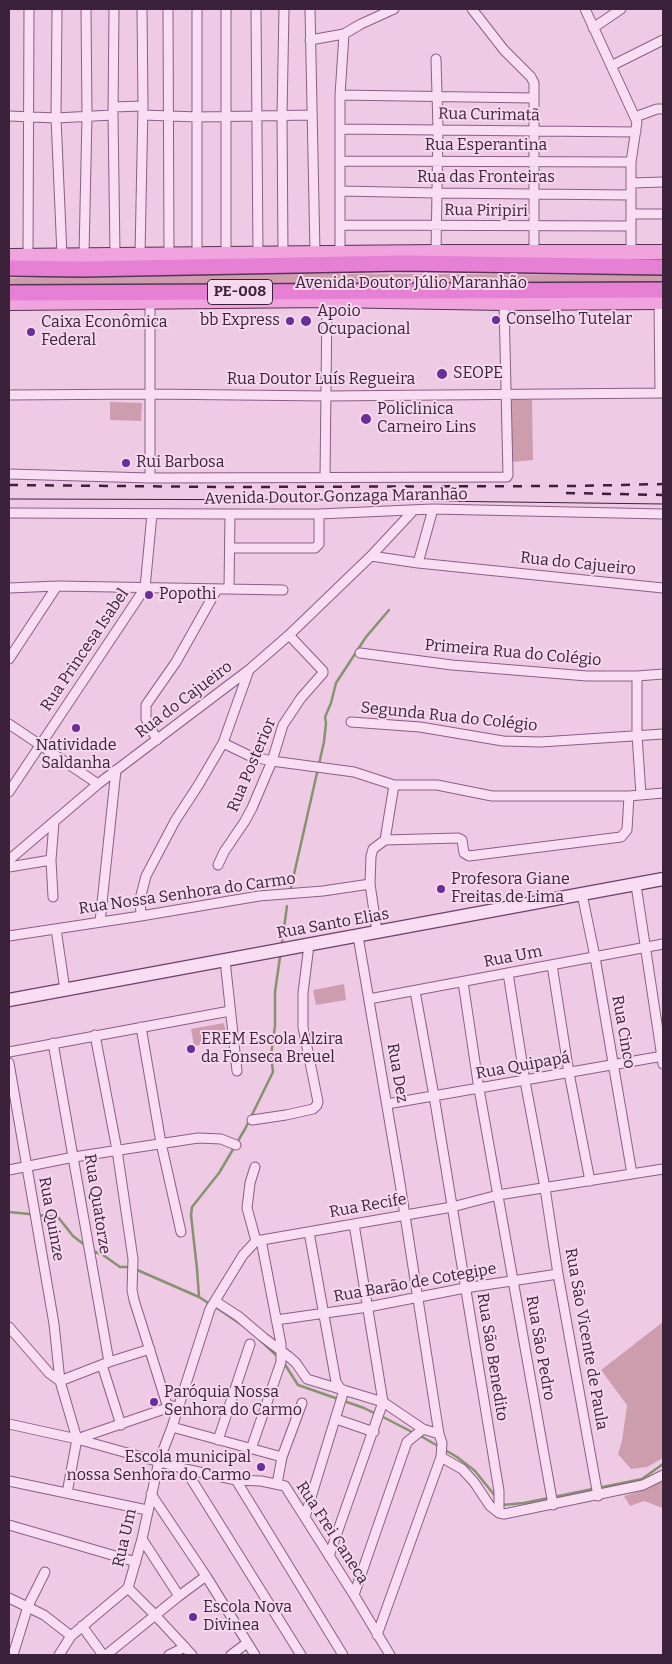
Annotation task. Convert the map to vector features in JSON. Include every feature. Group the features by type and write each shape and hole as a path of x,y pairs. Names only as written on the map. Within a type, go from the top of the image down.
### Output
{"highway":[{"name":"Avenida Doutor Júlio Maranhão","path":"9,268 82,269 403,263 663,267"},
{"name":"Avenida Doutor Júlio Maranhão","path":"9,294 471,290 662,298"}],"main road":[{"name":"Avenida Doutor Júlio Maranhão","path":"9,256 84,254 663,252"},
{"name":"Avenida Doutor Júlio Maranhão","path":"9,304 327,300 504,303 662,298"},
{"name":"Rua Santo Elias","path":"9,1000 663,879"}],"street":[{"path":"28,255 29,9"},
{"path":"57,9 56,118 62,255"},
{"path":"84,254 87,116 86,9"},
{"path":"114,9 115,254"},
{"path":"140,254 143,110 142,9"},
{"path":"168,9 170,116 169,254"},
{"path":"197,9 197,254"},
{"path":"226,9 226,254"},
{"path":"256,9 258,253"},
{"path":"284,9 282,116 284,253"},
{"path":"310,9 315,253"},
{"path":"310,40 344,34 393,9"},
{"path":"474,9 504,50 531,77 535,86 533,98 534,252"},
{"path":"585,9 637,122 631,162 631,252"},
{"path":"593,28 621,9"},
{"path":"340,253 340,95 344,34"},
{"path":"611,66 663,40"},
{"path":"436,59 438,129 436,252"},
{"path":"340,95 533,98"},
{"path":"635,117 657,109 663,109"},
{"path":"9,116 56,118 87,116 113,111 143,110 170,116 198,117 311,115"},
{"name":"Rua Curimatã","path":"341,129 636,132"},
{"name":"Rua Esperantina","path":"341,161 631,162"},
{"path":"631,183 663,182"},
{"name":"Rua das Fronteiras","path":"341,191 436,194 534,193 631,195"},
{"path":"631,214 663,214"},
{"name":"Rua Piripiri","path":"340,225 631,226"},
{"path":"662,298 662,393"},
{"path":"325,478 327,300"},
{"path":"150,302 150,478"},
{"path":"504,303 506,394"},
{"name":"Rua Doutor Luís Regueira","path":"9,395 326,396 662,393"},
{"name":"Avenida Doutor Gonzaga Maranhão","path":"9,474 150,478 508,476 506,394"},
{"path":"418,564 432,510"},
{"name":"Avenida Doutor Gonzaga Maranhão","path":"9,513 320,514 432,510 663,514"},
{"name":"Rua do Cajueiro","path":"9,860 98,784 250,669 289,635 371,556 413,511"},
{"name":"Rua Princesa Isabel","path":"9,792 145,588 152,514"},
{"path":"229,588 230,514"},
{"path":"230,548 315,548 318,544 320,514"},
{"name":"Rua do Cajueiro","path":"371,556 418,564 663,588"},
{"path":"9,659 57,586"},
{"path":"9,588 57,586 283,590"},
{"path":"158,740 146,719 146,706 176,662 217,589"},
{"name":"Rua Posterior","path":"218,865 224,852 252,808 272,761 283,725 292,710 323,673 289,635"},
{"name":"Primeira Rua do Colégio","path":"360,653 452,664 587,676 663,674"},
{"path":"141,916 140,899 146,876 175,821 223,743 250,669"},
{"path":"637,676 637,735 641,795"},
{"name":"Segunda Rua do Colégio","path":"350,722 420,727 503,741 541,742 663,734"},
{"path":"9,724 98,784"},
{"path":"223,743 250,756 272,761 354,772 394,784 437,785 492,796 629,796 663,793"},
{"path":"100,922 116,770"},
{"path":"385,840 394,784"},
{"path":"376,932 370,884 372,850 385,840 458,838 462,840 464,852 469,856 621,836 627,830 629,796"},
{"path":"53,897 51,860 54,822"},
{"path":"9,867 51,860"},
{"name":"Rua Nossa Senhora do Carmo","path":"9,936 259,896 370,884"},
{"path":"636,884 663,1058"},
{"name":"Rua Cinco","path":"582,894 595,957 632,1174"},
{"path":"56,929 65,990"},
{"name":"Rua Dez","path":"358,936 387,1104 441,1447"},
{"name":"Rua Um","path":"369,999 663,944"},
{"path":"252,1120 312,1109 318,1102 303,1027 302,993 309,945"},
{"path":"225,960 237,1071"},
{"path":"552,965 569,1073 590,1181"},
{"name":"Rua São Vicente de Paula","path":"508,973 558,1274 597,1490"},
{"name":"Rua São Pedro","path":"463,982 479,1089 552,1500"},
{"name":"Rua São Benedito","path":"415,990 499,1491 499,1510"},
{"path":"9,1052 230,1011"},
{"path":"141,1027 161,1143 181,1232"},
{"path":"95,1035 117,1150 134,1260 132,1290 168,1408"},
{"name":"Rua Quatorze","path":"53,1043 88,1242 105,1364 120,1425"},
{"name":"Rua Quipapá","path":"387,1104 614,1064 663,1058"},
{"name":"Rua Quinze","path":"9,1063 54,1324 60,1380 77,1439"},
{"path":"9,1170 161,1143 213,1138 230,1141 236,1145"},
{"path":"251,1449 281,1356 276,1320 259,1241 247,1208 250,1183 256,1167"},
{"name":"Rua Recife","path":"259,1241 452,1207 498,1195 663,1169"},
{"path":"329,1556 381,1411 368,1307 354,1224"},
{"path":"305,1517 336,1419 342,1391 336,1382 309,1232"},
{"path":"67,1493 77,1439 180,1403 213,1304 243,1255 259,1241"},
{"name":"Rua Barão de Cotegipe","path":"276,1320 368,1307 465,1288 558,1274"},
{"path":"213,1304 238,1316 264,1338 281,1356 296,1363 307,1379 342,1391 419,1432 441,1447 474,1482 490,1506 499,1510 510,1514 552,1500 597,1490 643,1485 663,1475"},
{"path":"9,1327 49,1373 60,1380 150,1350"},
{"path":"218,1440 250,1344"},
{"path":"277,1484 282,1457 302,1402"},
{"name":"Rua Um","path":"59,1655 71,1636 128,1588 142,1538 159,1461 180,1403"},
{"path":"336,1419 374,1432"},
{"name":"Rua Frei Caneca","path":"10,1423 77,1439 185,1469 236,1480 283,1485 354,1594 390,1655"},
{"path":"172,1427 282,1457"},
{"path":"354,1594 406,1445 419,1432"},
{"path":"378,1634 441,1447"},
{"path":"185,1469 301,1655"},
{"path":"9,1480 147,1510"},
{"path":"236,1480 343,1655"},
{"path":"151,1494 206,1576 255,1655"},
{"path":"9,1525 136,1562"},
{"path":"142,1538 179,1596"},
{"path":"13,1655 13,1638 45,1572"},
{"path":"82,1626 104,1655 206,1576"},
{"path":"128,1588 192,1655"},
{"path":"9,1598 44,1615 71,1636"},
{"path":"231,1655 247,1643"},
{"path":"169,1655 185,1647"}],"shaded area":[{"path":"205,273 663,275 663,282 230,283 9,286 9,278"},
{"path":"512,399 532,400 533,460 512,462"},
{"path":"110,402 142,403 141,421 110,420"},
{"path":"344,984 346,1000 316,1005 313,990"},
{"path":"224,1023 227,1040 194,1046 191,1029"},
{"path":"663,1322 663,1458 647,1467 631,1469 618,1454 622,1441 627,1405 601,1370"},
{"path":"663,1478 663,1508 644,1501 630,1506 624,1496 649,1488"}],"waterway":[{"path":"290,892 324,742 325,717 336,683 366,637 389,610"},
{"path":"282,943 287,906"},
{"path":"199,1297 191,1215 192,1207 219,1173 245,1129 273,1072 271,1055 275,1026 275,992 280,957"},
{"path":"9,1212 58,1217 73,1236 86,1246"},
{"path":"93,1251 103,1255 120,1267 130,1267"},
{"path":"135,1269 199,1297 210,1304"},
{"path":"214,1306 245,1327"},
{"path":"257,1337 278,1357"},
{"path":"284,1363 298,1385 376,1414"},
{"path":"381,1416 414,1433"},
{"path":"419,1435 457,1457 475,1471 496,1497"},
{"path":"502,1505 524,1503 642,1479 663,1464"}],"tram line":[{"path":"9,499 353,500 663,504"}],"railway":[{"path":"9,485 229,487 663,484"},
{"path":"566,493 663,495"}],"place":[{"name":"Conselho Tutelar","path":"496,320"},
{"name":"bb Express","path":"290,321"},
{"name":"Apoio Ocupacional","path":"306,321"},
{"name":"Caixa Econômica Federal","path":"31,332"},
{"name":"SEOPE","path":"442,374"},
{"name":"Policlinica Carneiro Lins","path":"366,419"},
{"name":"Rui Barbosa","path":"126,463"},
{"name":"Popothi","path":"149,595"},
{"name":"Natividade Saldanha","path":"76,728"},
{"name":"Profesora Giane Freitas de Lima","path":"441,889"},
{"name":"EREM Escola Alzira da Fonseca Breuel","path":"191,1049"},
{"name":"Paróquia Nossa Senhora do Carmo","path":"154,1402"},
{"name":"Escola municipal nossa Senhora do Carmo","path":"261,1467"},
{"name":"Escola Nova Divinea","path":"193,1617"}]}
